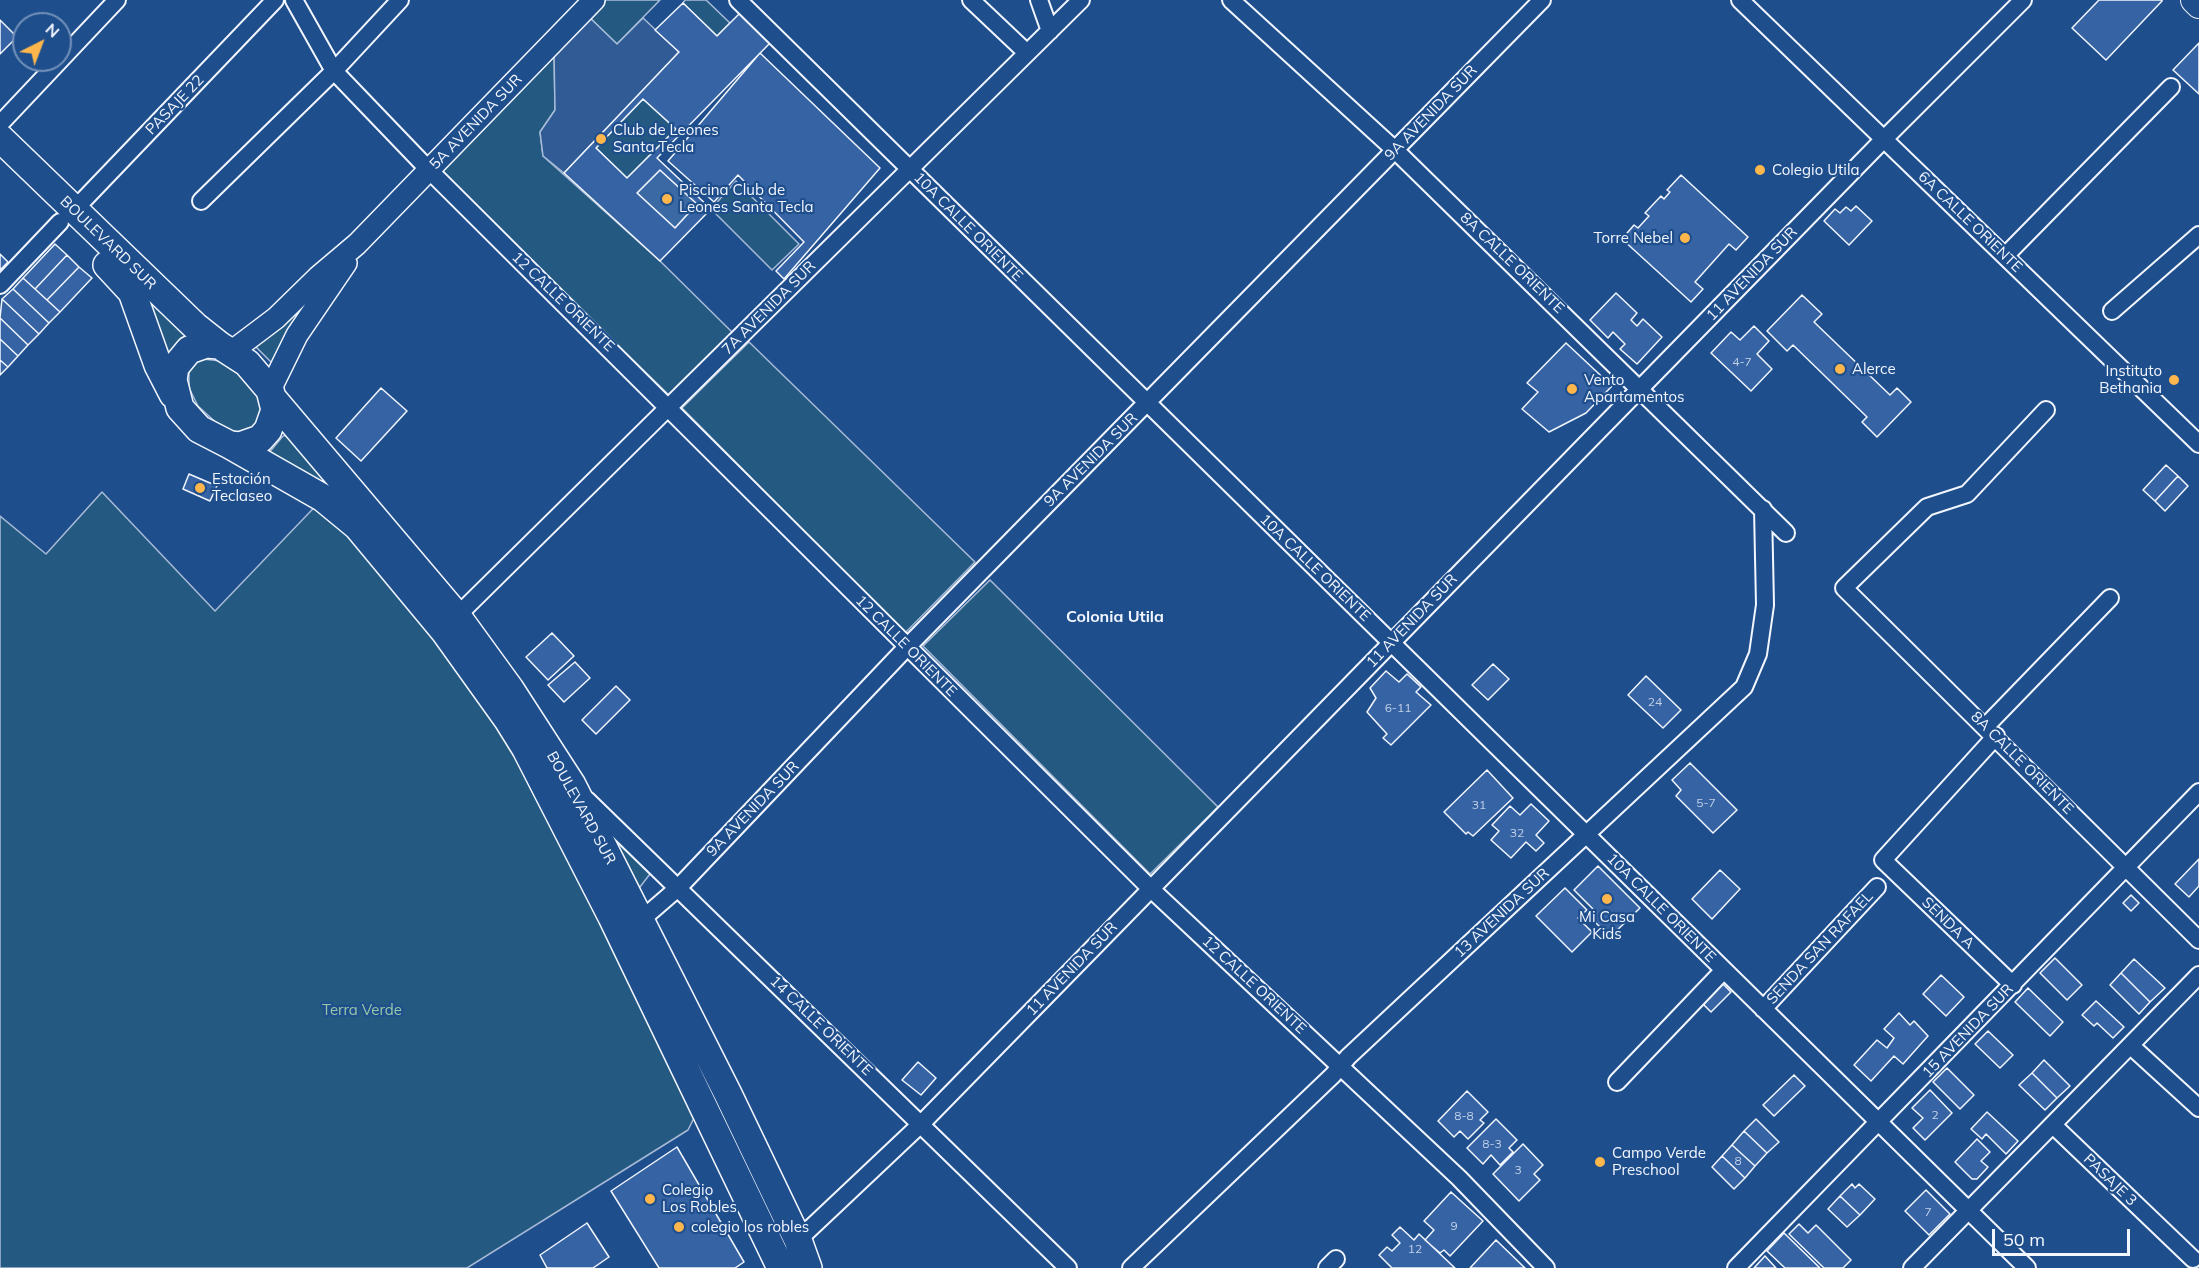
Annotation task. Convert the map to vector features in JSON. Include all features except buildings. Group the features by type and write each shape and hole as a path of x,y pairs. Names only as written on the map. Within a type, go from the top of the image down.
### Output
{"highway":[{"name":"BOULEVARD SUR","path":"0,138 128,286 158,365 176,399"},
{"name":"BOULEVARD SUR","path":"0,163 67,216 225,349"},
{"path":"206,344 225,349 248,363 272,395 273,420 260,439 240,446 230,445 199,429 180,408 173,380 175,368 181,357 189,350 206,344"},
{"name":"BOULEVARD SUR","path":"272,395 457,616 510,689 572,785 798,1240 808,1268"},
{"name":"BOULEVARD SUR","path":"230,445 323,498 357,526 445,632 508,720 535,767 612,917 781,1268"}],"main road":[{"path":"2194,0 2199,5"}],"street":[{"path":"0,124 117,0"},
{"name":"PASAJE 22","path":"0,285 275,0"},
{"name":"12 CALLE ORIENTE","path":"294,0 334,71 429,170 669,406 907,647 1151,888 1459,1178 1544,1267"},
{"path":"201,201 334,71 400,0"},
{"name":"5A AVENIDA SUR","path":"225,349 276,318 318,277 357,244 594,0"},
{"name":"10A CALLE ORIENTE","path":"738,0 2027,1268"},
{"path":"970,0 1027,53"},
{"path":"1039,0 1050,31"},
{"name":"7A AVENIDA SUR","path":"457,616 1081,0"},
{"name":"8A CALLE ORIENTE","path":"1231,0 1395,150 1786,533"},
{"name":"9A AVENIDA SUR","path":"641,920 678,888 966,586 1542,0"},
{"name":"6A CALLE ORIENTE","path":"1740,0 2199,444"},
{"name":"11 AVENIDA SUR","path":"798,1240 922,1123 1884,139 2023,0"},
{"path":"2005,256 2171,87"},
{"path":"2112,311 2199,235"},
{"name":"5A AVENIDA SUR","path":"272,395 297,335 357,244"},
{"name":"8A CALLE ORIENTE","path":"2046,410 1967,494 1927,507 1844,588 1991,731 2199,940"},
{"name":"13 AVENIDA SUR","path":"1131,1268 1340,1066 1744,687 1758,654 1765,605 1763,509"},
{"path":"1991,731 2110,598"},
{"name":"SENDA A","path":"1991,731 1883,860 2013,985"},
{"name":"14 CALLE ORIENTE","path":"572,785 922,1123 1068,1268"},
{"name":"15 AVENIDA SUR","path":"1736,1268 2199,792"},
{"name":"SENDA SAN RAFAEL","path":"1763,1009 1877,887"},
{"path":"1617,1082 1724,970"},
{"path":"1912,1268 2199,975"},
{"path":"2131,1046 2199,1108"},
{"name":"PASAJE 3","path":"2053,1125 2193,1259"}],"green space":[{"path":"604,0 660,0 617,44 588,16"},
{"path":"685,0 706,0 730,23 717,36 683,3"},
{"path":"554,51 555,110 540,132 543,156 660,261 734,334 671,397 438,171"},
{"path":"643,99 676,129 627,178 596,148"},
{"path":"736,181 799,244 772,270 711,209"},
{"path":"143,284 191,334 168,354 165,350"},
{"path":"317,293 273,362 271,362 256,347"},
{"path":"749,342 975,562 905,633 682,408"},
{"path":"203,359 221,361 238,370 256,390 262,403 259,425 251,431 239,432 223,429 198,406 189,388 189,371 195,362"},
{"name":"Terra Verde","path":"290,435 361,516 518,755 695,1116 688,1130 467,1268 0,1268 0,516 46,554 102,492 215,611 330,491 268,454 283,436"},
{"path":"990,580 1218,807 1150,874 923,646"},
{"path":"615,835 650,874 633,896 608,840"}],"shaded area":[{"name":"Club de Leones Santa Tecla","path":"588,16 617,44 643,18 679,52 564,173 543,156 540,132 555,110 554,51"},
{"name":"Piscina Club de Leones Santa Tecla","path":"660,170 697,204 675,228 637,193"}],"place":[{"name":"Club de Leones Santa Tecla","path":"601,139"},
{"name":"Colegio Utila","path":"1760,170"},
{"name":"Piscina Club de Leones Santa Tecla","path":"667,199"},
{"name":"Torre Nebel","path":"1685,238"},
{"name":"Alerce","path":"1840,369"},
{"name":"Instituto Bethania","path":"2174,380"},
{"name":"Vento Apartamentos","path":"1572,389"},
{"name":"Estación Teclaseo","path":"200,488"},
{"name":"Mi Casa Kids","path":"1607,899"},
{"name":"Campo Verde Preschool","path":"1600,1162"},
{"name":"Colegio Los Robles","path":"650,1199"},
{"name":"colegio los robles","path":"679,1227"}],"district":[{"name":"Colonia Utila","path":"1115,617"}]}
